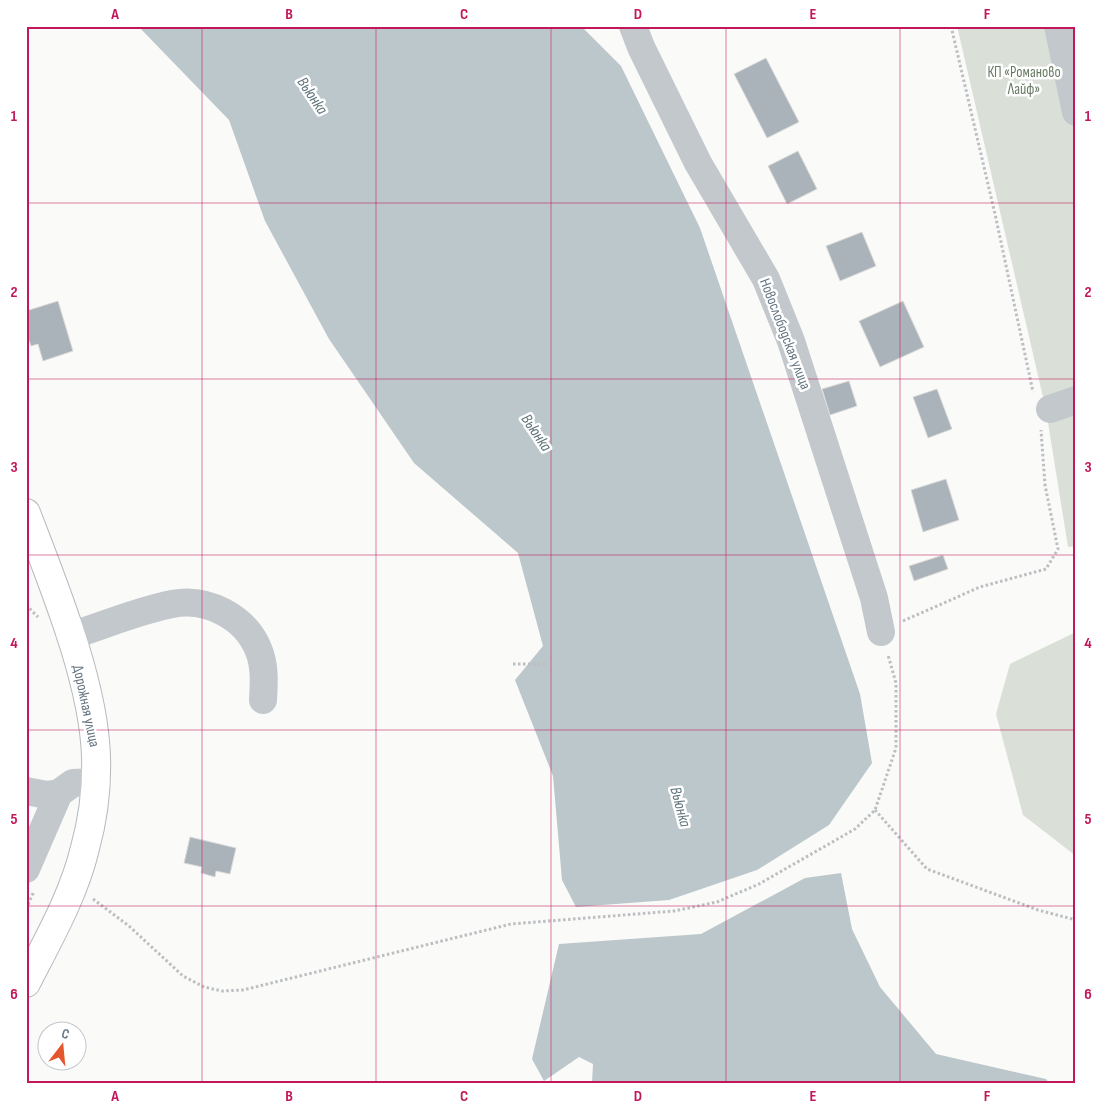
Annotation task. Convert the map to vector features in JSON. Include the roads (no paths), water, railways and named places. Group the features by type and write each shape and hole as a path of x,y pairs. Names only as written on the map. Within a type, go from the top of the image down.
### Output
{"main road":[{"name":"Дорожная улица","path":"26,513 70,636 92,720 96,756 96,782 85,848 74,882 26,984"}],"street":[{"name":"Новослободская улица","path":"633,26 641,47 698,163 766,279 791,341 874,598 881,632"},
{"path":"1058,26 1076,112"},
{"path":"1042,411 1076,400"},
{"path":"70,636 172,604 192,602 209,606 228,614 240,623 260,651 263,665 263,700"},
{"path":"26,791 47,795 59,793 73,783 96,782"},
{"path":"31,876 59,793"}],"water":[{"name":"Вьюнка","path":"138,26 581,26 621,66 700,228 860,694 872,763 829,825 757,870 669,900 576,907 562,880 553,776 515,680 543,646 518,553 414,463 329,339 265,221 229,120"},
{"path":"841,873 852,929 880,987 936,1054 1046,1079 1049,1083 592,1083 593,1064 579,1057 544,1081 532,1059 559,944 701,934 805,878"}],"park label":[{"name":"КП «Романово Лайф»","path":"1024,80"}]}
